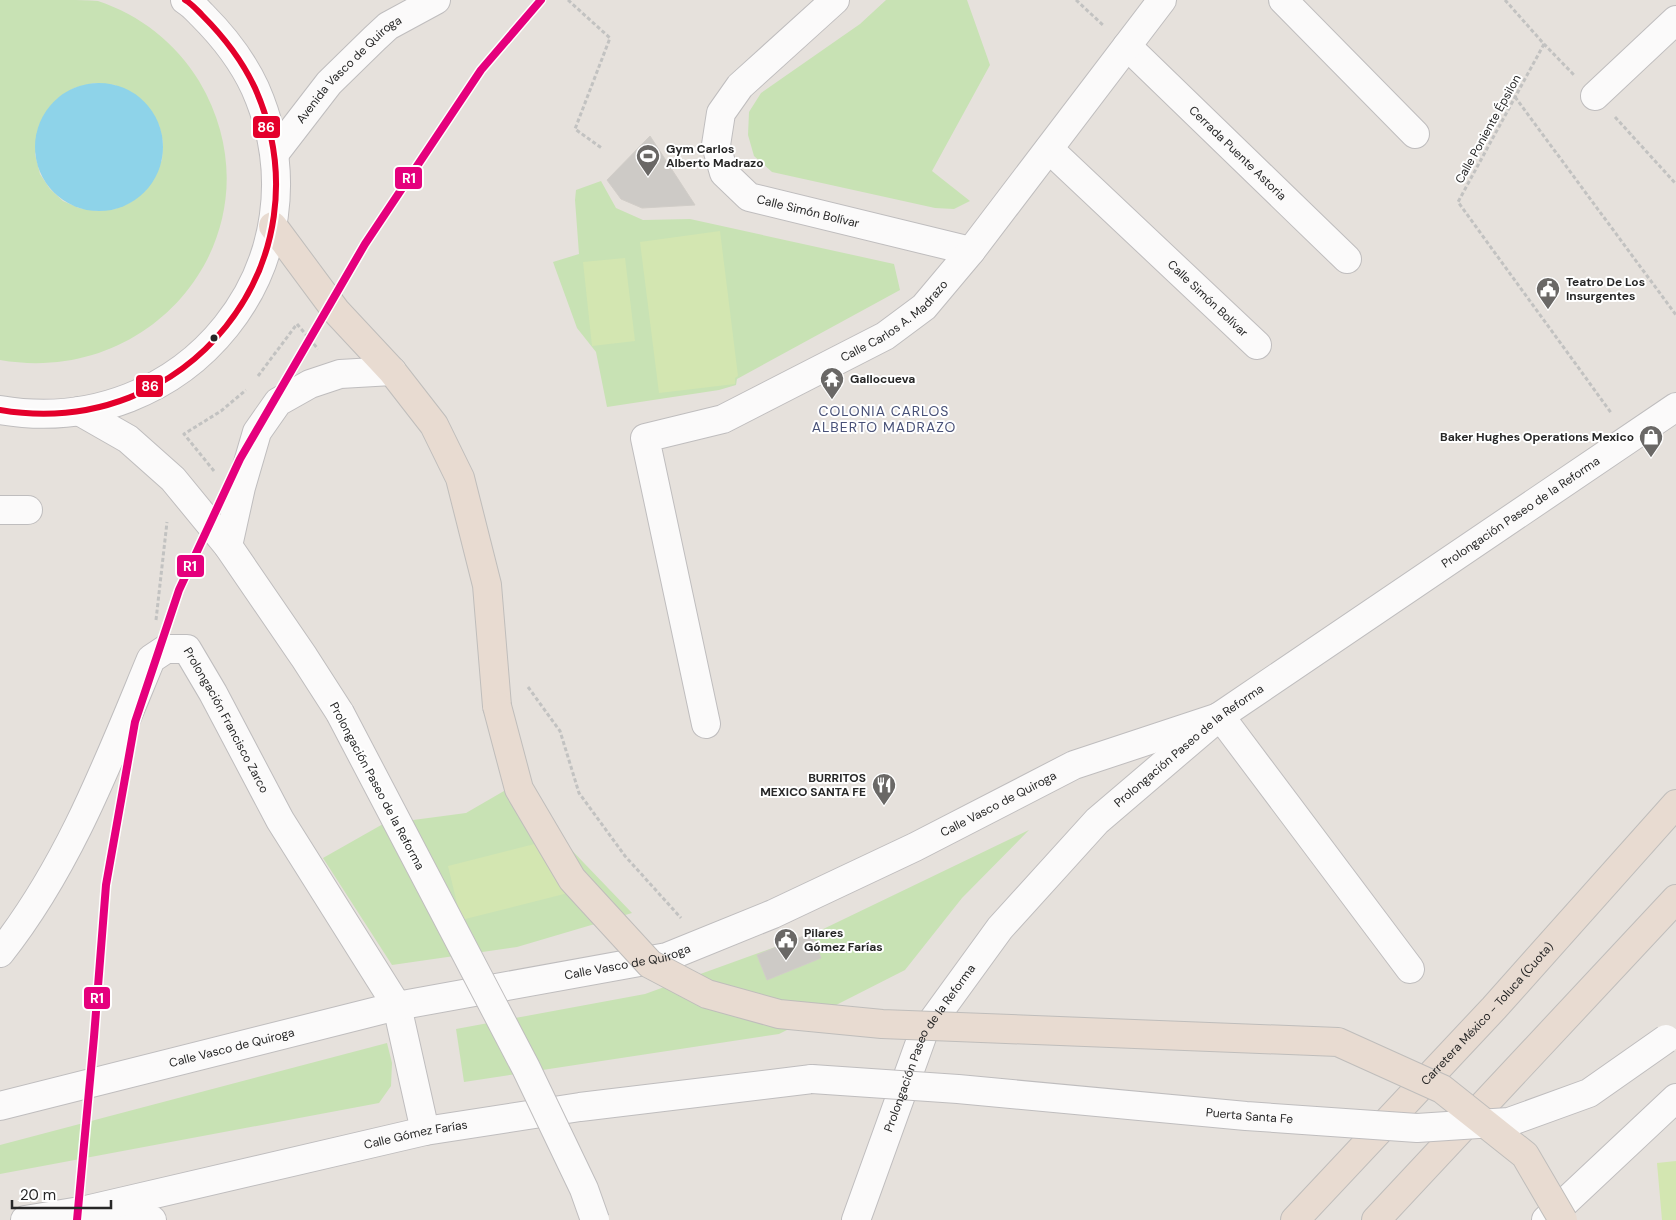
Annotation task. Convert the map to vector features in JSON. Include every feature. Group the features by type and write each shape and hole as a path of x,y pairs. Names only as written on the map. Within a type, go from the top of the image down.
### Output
{"highway":[{"path":"273,226 336,311 392,371 434,425 460,478 487,585 497,706 519,789 572,879 650,964 707,994 779,1014 882,1024 1338,1042 1442,1089 1525,1155 1563,1220"},
{"name":"Carretera México - Toluca (Cuota)","path":"1295,1220 1494,1008 1676,804"},
{"path":"1376,1220 1676,899"}],"street":[{"name":"Avenida Vasco de Quiroga","path":"274,153 329,83 374,39 388,26 436,0"},
{"name":"Calle Simón Bolívar","path":"835,0 740,86 721,114 716,145 724,173 749,197 971,251"},
{"name":"Calle Carlos A. Madrazo","path":"706,724 645,438 723,419 885,336 924,306 971,251 1162,0"},
{"path":"1283,0 1415,134"},
{"path":"0,410 18,413 49,414 79,412 122,401 147,390 169,378 206,350 225,328 249,292 263,261 273,226 276,190 274,153 264,110 247,69 193,1"},
{"path":"1595,96 1676,20"},
{"name":"Cerrada Puente Astoria","path":"1127,46 1348,259"},
{"name":"Calle Simón Bolívar","path":"1049,149 1257,344"},
{"path":"228,546 241,487 257,432 278,402 310,384 340,374 392,371"},
{"name":"Prolongación Paseo de la Reforma","path":"856,1220 923,1034 1000,928 1096,821 1220,716 1676,407"},
{"name":"Prolongación Paseo de la Reforma","path":"79,412 128,439 173,479 228,546 340,713 526,1068 584,1188 596,1220"},
{"path":"0,510 28,510"},
{"name":"Prolongación Francisco Zarco","path":"151,659 166,649 187,649 213,693 280,820 397,1006"},
{"path":"0,953 17,932 70,845 100,780 151,659"},
{"path":"1220,716 1410,969"},
{"name":"Calle Vasco de Quiroga","path":"0,1106 397,1006 667,957 772,914 915,847 1074,765 1220,716"},
{"path":"397,1006 425,1131"},
{"name":"Puerta Santa Fe","path":"812,1079 958,1089 1246,1116 1417,1128 1509,1122 1590,1093 1671,1034"},
{"name":"Calle Gómez Farías","path":"25,1220 86,1210 425,1131 590,1106 812,1079"},
{"path":"1546,1220 1676,1098"},
{"path":"86,1210 152,1220"}],"path":[{"path":"568,0 610,38 575,129 603,149"},
{"path":"1076,0 1127,46"},
{"path":"1506,0 1544,44 1676,184"},
{"name":"Calle Poniente Épsilon","path":"1544,44 1458,202 1630,439"},
{"path":"1515,97 1676,316"},
{"path":"151,659 168,516"},
{"path":"527,686 560,731 579,793 625,856 703,943"}],"green space":[{"path":"0,0 98,1 128,14 156,32 179,54 199,81 221,135 226,189 216,240 192,285 156,322 111,348 58,362 0,360","holes":["94,83 115,85 159,125 163,142 162,160 145,191 131,202 115,209 97,211 79,208 63,201 50,189 40,174 35,154 57,99 74,88"]},
{"path":"886,0 967,0 990,65 932,171 970,201 954,209 935,208 772,172 754,156 748,135 749,112 761,93 860,24"},
{"path":"601,181 616,208 643,220 690,219 894,264 900,290 737,379 736,385 719,390 607,407 596,352 577,328 553,262 579,254 576,190"},
{"path":"720,231 738,376 735,378 735,384 659,393 640,242"},
{"path":"625,258 635,341 592,346 583,262"},
{"path":"511,787 632,913 517,947 392,965 323,858 383,824 466,813"},
{"path":"1029,830 962,898 905,970 779,1034 464,1082 456,1029 645,994 817,932"},
{"path":"558,838 572,892 461,920 448,866"},
{"path":"387,1043 392,1063 391,1086 379,1103 0,1174 0,1145"},
{"path":"1676,1161 1676,1220 1662,1220 1657,1163"}],"water":[{"path":"99,83 123,88 144,102 158,123 163,147 158,171 144,192 123,206 99,211 75,206 54,192 40,171 35,147 40,123 54,102 75,88"}],"building":[{"path":"650,136 695,205 642,208 621,199 607,180"},
{"name":"Pilares Gómez Farías","path":"811,933 821,958 767,980 757,955"}],"transit line":[{"name":"86","path":"0,410 68,412 129,398 183,368 226,326 257,275 274,216 274,153 255,88 244,68 218,32 185,0"},
{"name":"R1","path":"77,1220 106,885 135,722 179,590 240,459 365,244 481,70 541,0"}],"place":[{"name":"Gym Carlos Alberto Madrazo","path":"648,177"},
{"name":"Teatro De Los Insurgentes","path":"1548,310"},
{"name":"Gallocueva","path":"832,400"},
{"name":"Baker Hughes Operations Mexico","path":"1651,458"},
{"name":"BURRITOS MEXICO SANTA FE","path":"884,806"},
{"name":"Pilares Gómez Farías","path":"786,961"}],"district":[{"name":"COLONIA CARLOS ALBERTO MADRAZO","path":"884,420"}]}
